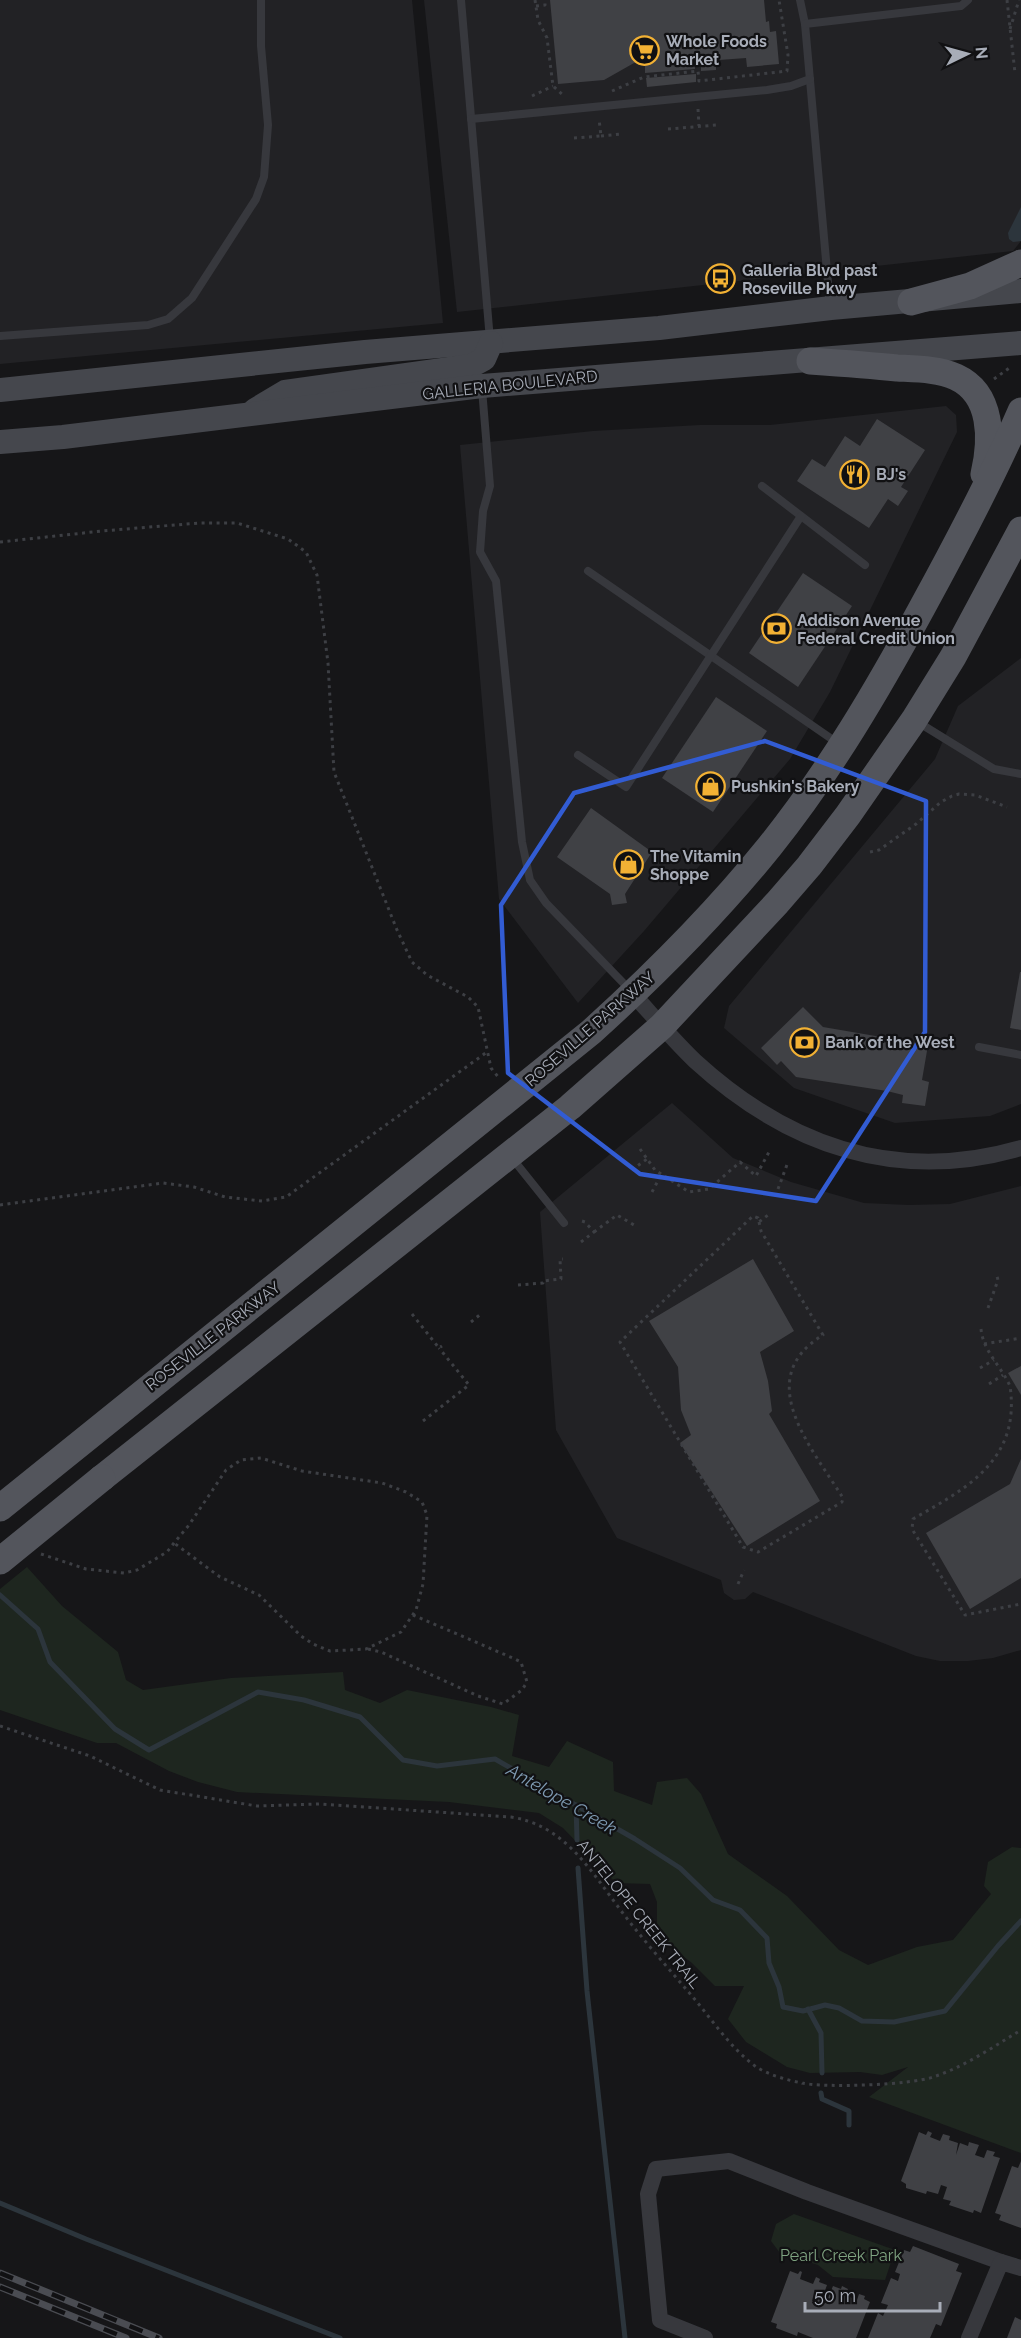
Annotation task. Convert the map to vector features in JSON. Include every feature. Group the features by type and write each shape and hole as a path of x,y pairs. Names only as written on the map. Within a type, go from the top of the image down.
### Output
{"main road":[{"path":"911,302 970,286 1021,263"},
{"path":"0,390 365,352 690,325 831,308 1021,291"},
{"path":"248,414 285,392 471,366 484,359 490,343"},
{"name":"GALLERIA BOULEVARD","path":"0,442 63,437 482,386 1021,343"},
{"path":"810,361 942,373 956,377 970,387 986,411 989,438 984,474 962,535"},
{"name":"ROSEVILLE PARKWAY","path":"0,1508 591,1032 633,994 769,847 841,746 874,696 962,535 1021,411"},
{"path":"0,1561 570,1107 662,1026 809,866 915,720 953,657 1021,530"}],"street":[{"path":"633,994 694,1060 766,1116 839,1149 879,1158 919,1161 981,1158 1021,1148"},
{"path":"705,2338 660,2320 648,2194 656,2169 729,2161 807,2192 1021,2268"},
{"path":"969,2338 1001,2262"}],"lane":[{"path":"0,336 148,326 168,319 192,298 256,199 264,177 268,125 261,46 261,0"},
{"path":"461,0 490,343"},
{"path":"800,0 805,24 831,308"},
{"path":"805,24 961,6 968,0"},
{"path":"471,119 775,89 810,79"},
{"path":"482,386 490,486 483,511 480,552 496,581 522,842 530,880 546,903 633,994"},
{"path":"762,486 865,565"},
{"path":"578,754 626,788 801,516"},
{"path":"588,571 841,746"},
{"path":"915,720 994,769 1021,774"},
{"path":"979,1047 1021,1055"},
{"path":"509,1155 564,1223"}],"path":[{"path":"535,0 538,20 547,38 553,86 564,96"},
{"path":"536,6 545,5 545,0"},
{"path":"601,136 597,93 611,91 644,77 698,71 699,81 787,71 788,55 779,0"},
{"path":"1007,0 1015,73"},
{"path":"1010,30 1020,0"},
{"path":"532,96 553,86"},
{"path":"669,129 717,125"},
{"path":"574,138 622,134"},
{"path":"990,382 1012,366"},
{"path":"0,542 199,522 237,523 288,538 306,552 317,575 328,663 334,772 412,962 427,975 468,997 478,1007 490,1068 512,1096"},
{"path":"870,852 879,850 952,796 975,795 1007,807"},
{"path":"0,1205 163,1183 194,1187 225,1197 262,1201 286,1197 486,1052"},
{"path":"640,1149 661,1175 689,1192 709,1190 740,1162 756,1176 769,1152"},
{"path":"632,1170 647,1159"},
{"path":"778,1189 788,1162"},
{"path":"652,1192 661,1175"},
{"path":"581,1242 617,1215 634,1225 636,1222"},
{"path":"759,1222 768,1215"},
{"path":"753,1216 758,1218 759,1222 761,1231 823,1335 811,1342 796,1358 790,1376 790,1403 795,1420 843,1497 842,1502 758,1552 743,1547 621,1342 753,1216"},
{"path":"582,1221 594,1232"},
{"path":"518,1285 561,1279 560,1259 562,1259"},
{"path":"988,1308 998,1280 997,1276"},
{"path":"471,1322 482,1313"},
{"path":"412,1314 469,1385 423,1421"},
{"path":"981,1329 984,1344 1004,1375 1012,1393 1016,1415"},
{"path":"984,1344 1021,1338"},
{"path":"980,1368 994,1360"},
{"path":"989,1384 1004,1375"},
{"path":"40,1553 86,1569 124,1573 137,1570 167,1552 189,1525 226,1470 241,1460 261,1458 302,1471 382,1483 406,1492 422,1502 427,1515 423,1584 412,1615 402,1632 366,1649"},
{"path":"987,1475 914,1520 912,1529 965,1615 1021,1604"},
{"path":"174,1543 220,1577 259,1595 301,1636 313,1644 330,1651 366,1649 381,1652 478,1696 503,1704 522,1690 527,1682 521,1662 412,1615"},
{"path":"738,1584 744,1570"},
{"name":"ANTELOPE CREEK TRAIL","path":"0,1726 90,1756 160,1790 257,1806 319,1804 512,1817 540,1824 572,1848 588,1866 623,1913 732,2045 756,2067 782,2078 804,2084 829,2085 921,2080 954,2068 1021,2030"}],"highlighted area":[{"path":"765,741 926,801 925,1032 816,1201 640,1174 508,1073 501,905 574,793"}],"shaded area":[{"path":"0,0 412,0 443,323 0,364"},
{"path":"424,0 1021,0 1021,241 1013,251 457,312"},
{"path":"1021,207 1021,241 1013,242 1009,239 1008,233"},
{"path":"946,406 956,415 957,432 830,692 790,759 644,931 578,1003 499,899 460,445 593,431 700,425 770,425"},
{"path":"1021,658 1021,1104 990,1116 895,1123 794,1088 724,1028 729,1006 935,759 958,706"},
{"path":"672,1103 733,1158 791,1182 864,1203 950,1204 1021,1186 1021,1650 993,1658 968,1661 940,1661 916,1656 753,1592 745,1599 734,1600 724,1593 721,1580 617,1538 556,1430 540,1212"}],"green space":[{"path":"27,1567 62,1606 118,1652 126,1680 143,1690 231,1678 343,1672 345,1690 380,1703 407,1690 519,1715 512,1756 549,1767 567,1741 613,1762 614,1791 652,1805 657,1782 687,1778 701,1794 728,1854 787,1896 839,1950 868,1965 917,1947 953,1940 991,1894 984,1886 988,1862 1012,1847 1021,1848 1021,2153 869,2097 908,2067 882,2075 860,2072 810,2073 787,2067 746,2042 728,2019 744,1986 715,1986 692,1963 657,1936 657,1902 650,1884 616,1883 563,1828 539,1813 449,1802 237,1792 198,1782 169,1771 116,1743 97,1743 0,1710 0,1589"},
{"name":"Pearl Creek Park","path":"794,2214 895,2250 885,2280 833,2277 818,2265 800,2259 783,2257 771,2241 776,2224"}],"building":[{"path":"550,0 764,0 766,22 769,21 770,32 776,31 779,64 747,67 746,58 719,60 716,70 701,71 701,66 697,66 696,58 694,58 695,69 645,73 645,63 634,63 604,80 558,84"},
{"path":"696,74 696,82 647,87 646,78"},
{"name":"BJ's","path":"877,419 925,450 901,487 908,491 898,506 888,499 869,528 797,481 812,459 825,467 845,436 860,446"},
{"path":"803,573 852,606 798,687 749,653"},
{"path":"716,697 767,731 713,812 662,778"},
{"path":"591,808 652,852 625,894 627,903 612,905 610,894 557,857"},
{"path":"1021,972 1021,1030 1010,1028"},
{"path":"803,1007 823,1027 928,1045 922,1080 929,1082 925,1106 902,1103 903,1095 887,1091 796,1077 781,1061 777,1065 761,1048"},
{"path":"753,1259 794,1331 760,1352 768,1381 772,1411 769,1414 820,1501 747,1546 680,1443 691,1435 681,1410 678,1367 649,1321"},
{"path":"1021,1366 1021,1395 1008,1373"},
{"path":"1021,1459 1021,1578 970,1609 926,1533 1010,1484"},
{"path":"928,2131 932,2133 930,2137 940,2141 943,2134 950,2136 949,2140 958,2143 956,2155 960,2143 968,2146 969,2142 979,2145 975,2155 984,2158 987,2150 995,2152 993,2156 1000,2158 981,2213 974,2210 973,2213 949,2205 951,2201 943,2199 947,2187 941,2185 938,2194 927,2191 926,2194 906,2188 906,2184 901,2181 919,2132 926,2135"},
{"path":"1021,2161 1021,2228 999,2220 1001,2215 995,2213 1012,2166 1018,2168"},
{"path":"913,2246 959,2264 956,2271 962,2273 941,2326 936,2324 930,2338 868,2338 878,2313 883,2316 888,2305 881,2303 891,2278 898,2281 900,2274 895,2272 904,2250 910,2252"},
{"path":"790,2271 798,2274 802,2272 800,2279 813,2284 816,2277 820,2279 819,2282 827,2285 823,2296 828,2298 833,2286 848,2289 845,2295 857,2300 859,2294 865,2296 864,2299 870,2302 856,2338 813,2338 798,2332 797,2336 776,2328 777,2324 771,2322"},
{"path":"1015,2317 1021,2320 1021,2338 1007,2338"}],"waterway":[{"name":"Antelope Creek","path":"0,1595 38,1629 50,1662 115,1729 149,1750 258,1692 304,1700 360,1717 403,1760 437,1766 495,1759 635,1839 680,1868 713,1900 740,1910 767,1938 769,1963 779,1987 783,2007 803,2011 825,2005 839,2008 862,2021 894,2022 945,2011 1021,1921"},
{"path":"576,1805 577,1840"},
{"path":"578,1868 587,1991 625,2338"},
{"path":"808,2009 821,2033 822,2073"},
{"path":"821,2093 822,2099 849,2111 849,2125"},
{"path":"0,2203 340,2338"}],"railway":[{"path":"0,2273 159,2338"},
{"path":"0,2287 126,2338"}],"place":[{"name":"Whole Foods Market","path":"645,50"},
{"name":"Galleria Blvd past Roseville Pkwy","path":"721,279"},
{"name":"BJ's","path":"855,474"},
{"name":"Addison Avenue Federal Credit Union","path":"776,629"},
{"name":"Pushkin's Bakery","path":"710,786"},
{"name":"The Vitamin Shoppe","path":"629,865"},
{"name":"Bank of the West","path":"804,1042"}]}
